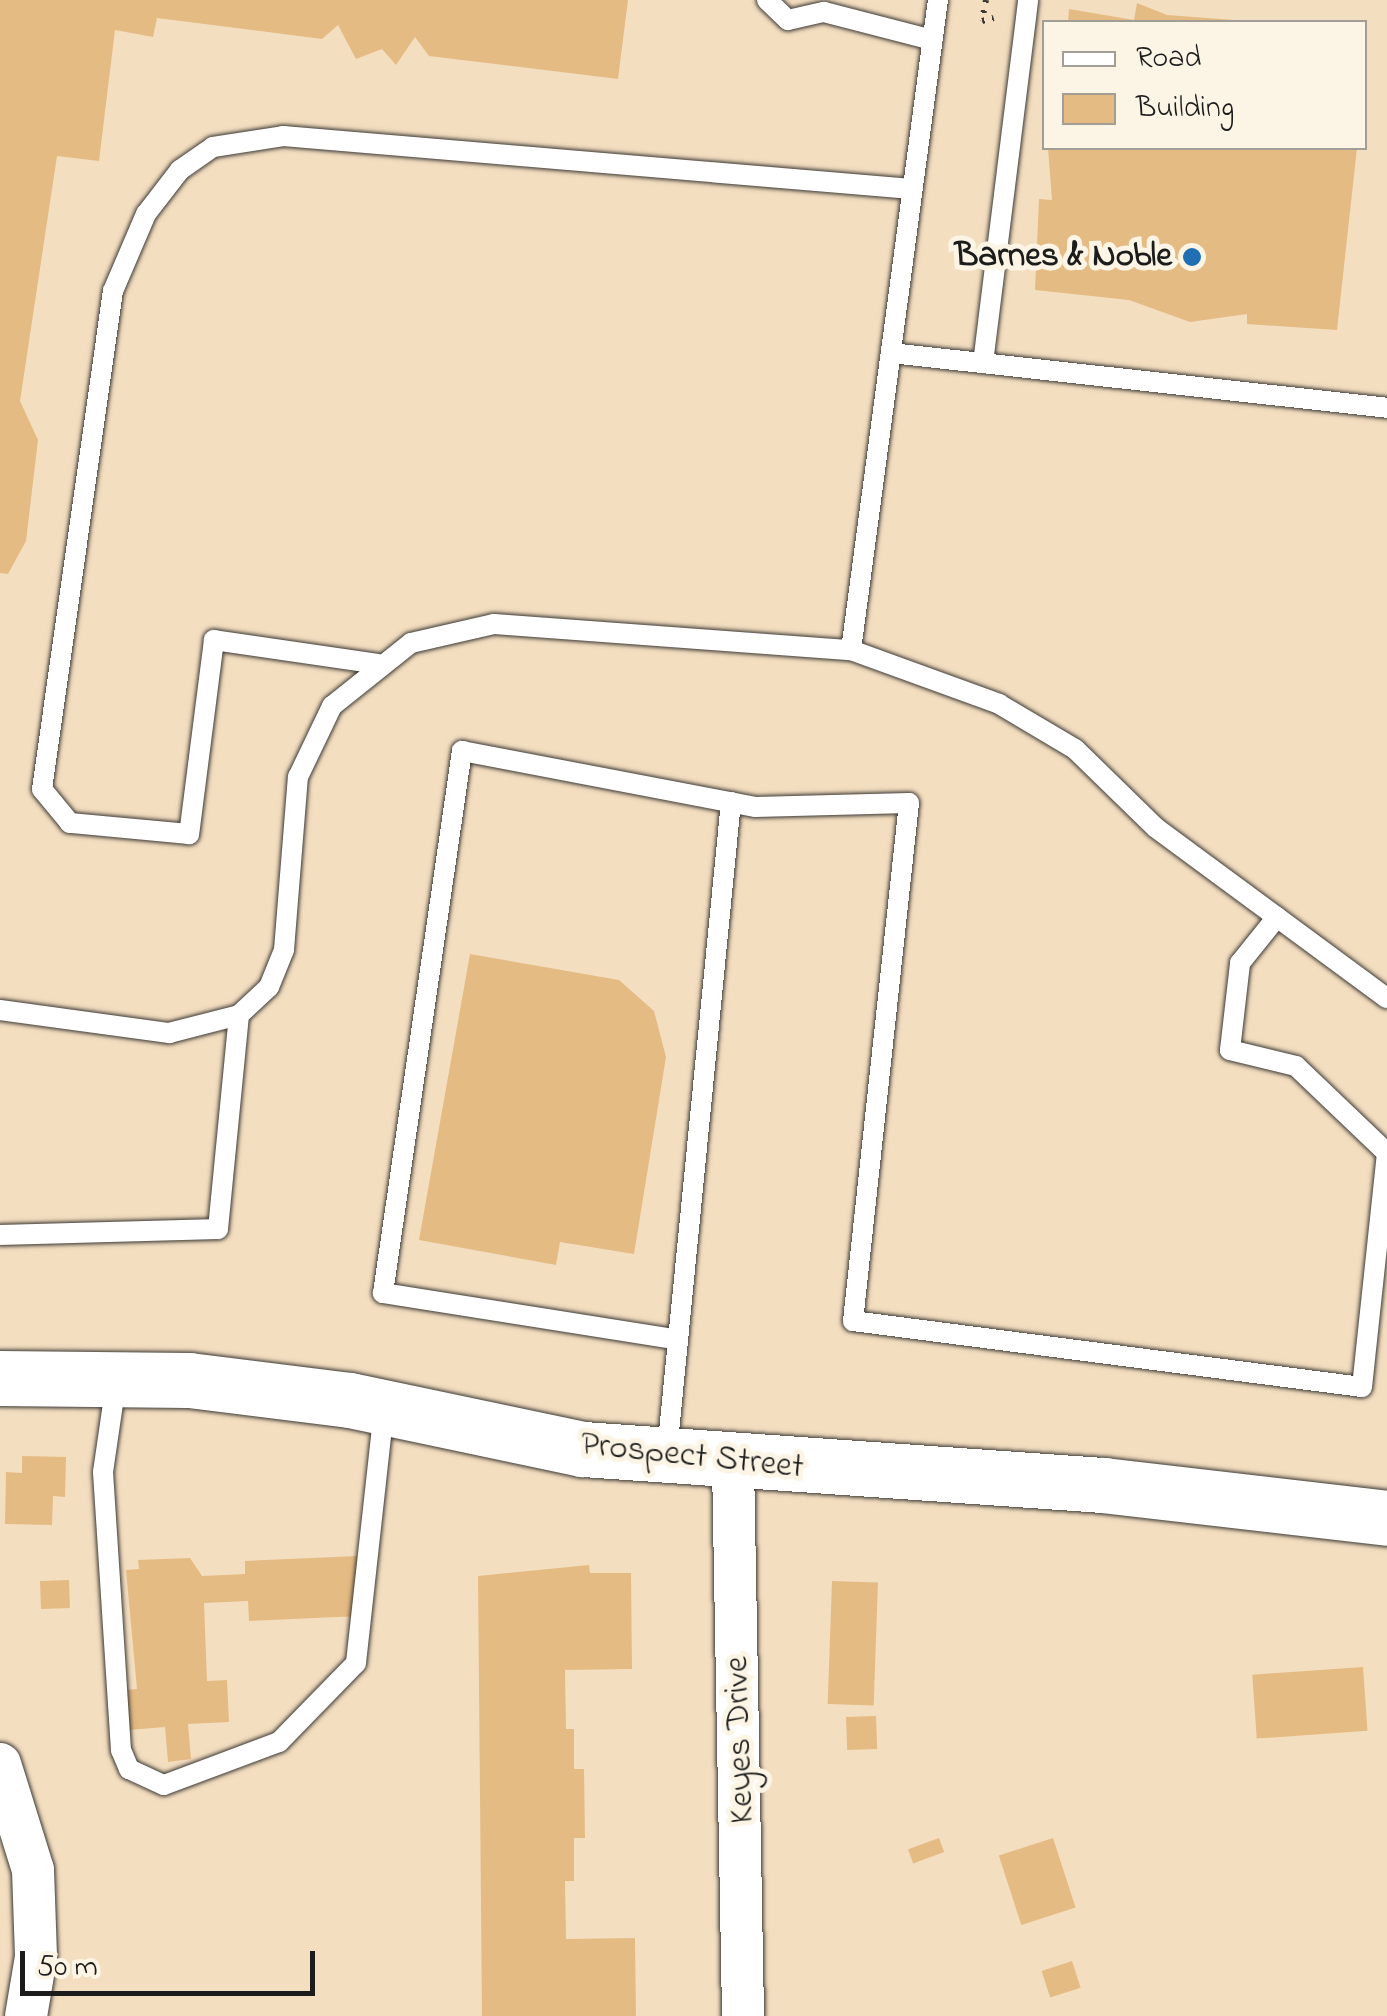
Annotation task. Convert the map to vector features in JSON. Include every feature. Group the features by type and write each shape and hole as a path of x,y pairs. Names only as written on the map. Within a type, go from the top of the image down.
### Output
{"street":[{"name":"Prospect Street","path":"0,1378 117,1376 384,1407 666,1458 1103,1485 1387,1518"},
{"name":"Keyes Drive","path":"733,1464 743,2016"},
{"path":"0,1764 32,1870 36,1957 26,2016"}],"lane":[{"path":"768,0 788,20 824,12 932,40"},
{"path":"851,650 938,0"},
{"path":"984,363 1028,0"},
{"path":"378,664 214,640 189,834 70,823 42,790 113,291 146,214 180,170 213,147 284,136 912,188"},
{"path":"891,353 1387,408"},
{"path":"0,1010 170,1034 239,1015 269,987 284,950 298,777 310,743 332,706 378,664 412,644 494,624 851,650 1040,726 1156,828 1387,998"},
{"path":"674,1340 383,1293 462,751 732,802 909,802 853,1321 1362,1387 1387,1153 1296,1066 1230,1050 1240,963 1277,916"},
{"path":"666,1458 674,1340 732,802"},
{"path":"1344,969 1387,1013"},
{"path":"0,1234 218,1229 239,1015"},
{"path":"117,1376 103,1472 121,1750 129,1769 164,1785 279,1742 356,1663 384,1407"}],"path":[{"path":"982,22 984,1"}],"building":[{"path":"0,0 628,0 618,79 429,56 415,37 396,65 382,49 356,59 338,25 322,39 157,18 153,37 115,30 99,161 57,156 20,401 38,440 26,541 8,574 0,573"},
{"path":"1137,3 1167,15 1235,20 1134,20"},
{"path":"1069,9 1134,20 1068,20"},
{"name":"Barnes & Noble","path":"1048,150 1357,150 1337,330 1247,324 1247,314 1190,322 1129,300 1035,290 1039,199 1052,200"},
{"path":"470,954 619,980 654,1011 666,1057 634,1254 560,1242 556,1265 419,1240"},
{"path":"22,1456 66,1457 65,1497 53,1496 52,1525 5,1524 6,1472 22,1473"},
{"path":"357,1556 360,1616 249,1621 248,1601 204,1603 207,1681 227,1680 229,1722 188,1724 191,1759 168,1762 165,1727 128,1730 124,1690 137,1689 126,1570 139,1569 138,1560 190,1558 202,1576 245,1574 245,1561"},
{"path":"589,1565 590,1573 631,1573 632,1669 565,1670 566,1729 574,1729 574,1769 584,1769 585,1838 574,1838 574,1881 565,1881 566,1939 635,1938 636,2016 482,2016 478,1576"},
{"path":"69,1580 70,1608 41,1609 40,1581"},
{"path":"832,1581 878,1583 874,1706 828,1704"},
{"path":"1363,1667 1367,1731 1257,1739 1252,1675"},
{"path":"876,1716 877,1749 847,1750 846,1717"},
{"path":"939,1838 944,1852 913,1863 908,1849"},
{"path":"1053,1838 1076,1907 1021,1925 999,1856"},
{"path":"1072,1961 1081,1988 1050,1998 1042,1971"}],"place":[{"name":"Barnes & Noble","path":"1192,257"}]}
